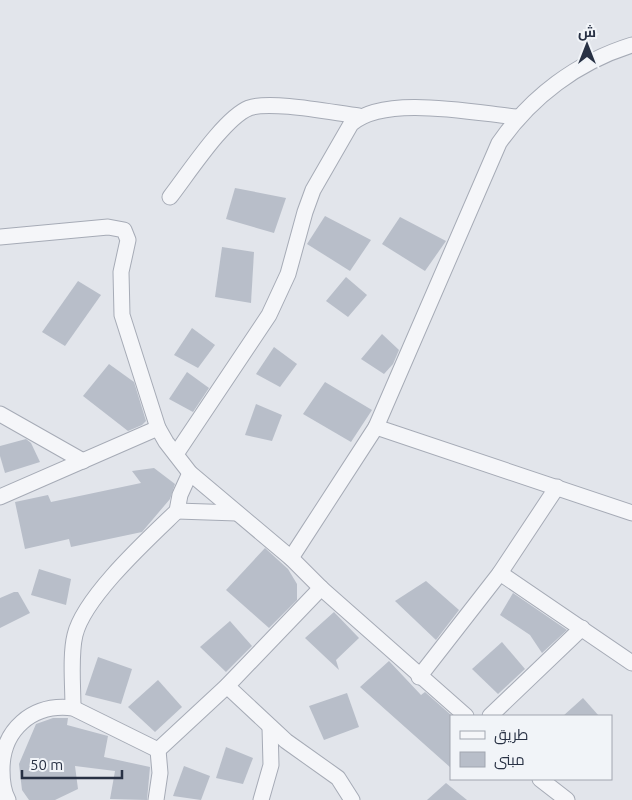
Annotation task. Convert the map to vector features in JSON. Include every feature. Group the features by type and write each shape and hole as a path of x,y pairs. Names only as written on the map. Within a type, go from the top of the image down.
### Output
{"street":[{"path":"291,558 376,427 495,152 517,117 557,81 618,49 632,45"},
{"path":"170,197 227,124 248,109 272,106 359,116 380,110 421,108 517,117"},
{"path":"176,454 269,315 288,274 313,190 334,150 359,116"},
{"path":"0,237 108,227 124,230 128,240 121,272 122,315 158,428 166,442 190,472 291,558 321,588 419,677 465,715"},
{"path":"0,414 82,461"},
{"path":"376,427 632,513"},
{"path":"0,496 158,428"},
{"path":"73,708 74,637 78,624 107,584 177,510 180,495 190,472"},
{"path":"419,677 500,573 557,487"},
{"path":"177,510 238,513"},
{"path":"500,573 632,663"},
{"path":"158,750 227,686 321,588"},
{"path":"491,715 582,628"},
{"path":"227,686 286,741 338,778 352,800"},
{"path":"8,800 2,782 3,753 10,734 17,725 38,713 61,706 73,708 158,750"},
{"path":"261,800 271,765 270,727"},
{"path":"156,800 160,773 158,750"},
{"path":"541,780 567,800"}],"building":[{"path":"235,188 286,198 274,233 226,219"},
{"path":"325,216 371,240 350,271 307,244"},
{"path":"400,217 446,241 425,271 382,244"},
{"path":"222,247 254,252 251,303 215,297"},
{"path":"346,277 367,295 348,317 326,301"},
{"path":"78,281 101,295 65,346 42,332"},
{"path":"192,328 215,345 198,368 174,355"},
{"path":"382,334 399,350 393,364 384,374 361,359"},
{"path":"274,347 297,364 280,387 256,374"},
{"path":"109,364 134,382 146,421 142,425 128,431 83,396"},
{"path":"187,372 209,388 193,412 169,399"},
{"path":"325,382 372,410 351,442 303,414"},
{"path":"256,404 282,415 272,441 245,435"},
{"path":"26,439 31,443 40,462 5,473 0,456 0,446"},
{"path":"154,468 175,484 170,499 142,532 71,547 69,539 25,549 15,502 48,495 51,502 141,483 132,471"},
{"path":"265,548 288,569 297,584 297,600 269,628 226,590"},
{"path":"39,569 71,579 66,605 31,595"},
{"path":"426,581 459,610 436,640 395,601"},
{"path":"18,592 30,613 0,628 0,598"},
{"path":"513,593 567,630 542,653 530,635 500,615"},
{"path":"334,612 359,638 336,660 339,670 305,638"},
{"path":"230,621 252,646 226,672 200,647"},
{"path":"502,642 525,669 498,694 472,669"},
{"path":"98,657 132,669 121,704 85,695"},
{"path":"389,661 421,695 425,692 451,715 450,767 360,687"},
{"path":"158,680 182,707 155,732 128,707"},
{"path":"347,693 359,727 324,740 309,706"},
{"path":"583,698 598,715 564,715"},
{"path":"53,718 68,718 67,725 108,736 104,757 150,767 147,800 110,799 115,771 75,766 78,789 55,800 29,800 22,790 19,764 36,724"},
{"path":"226,747 253,758 243,784 216,778"},
{"path":"184,766 210,776 201,800 173,796"},
{"path":"446,783 467,800 427,800"}]}
